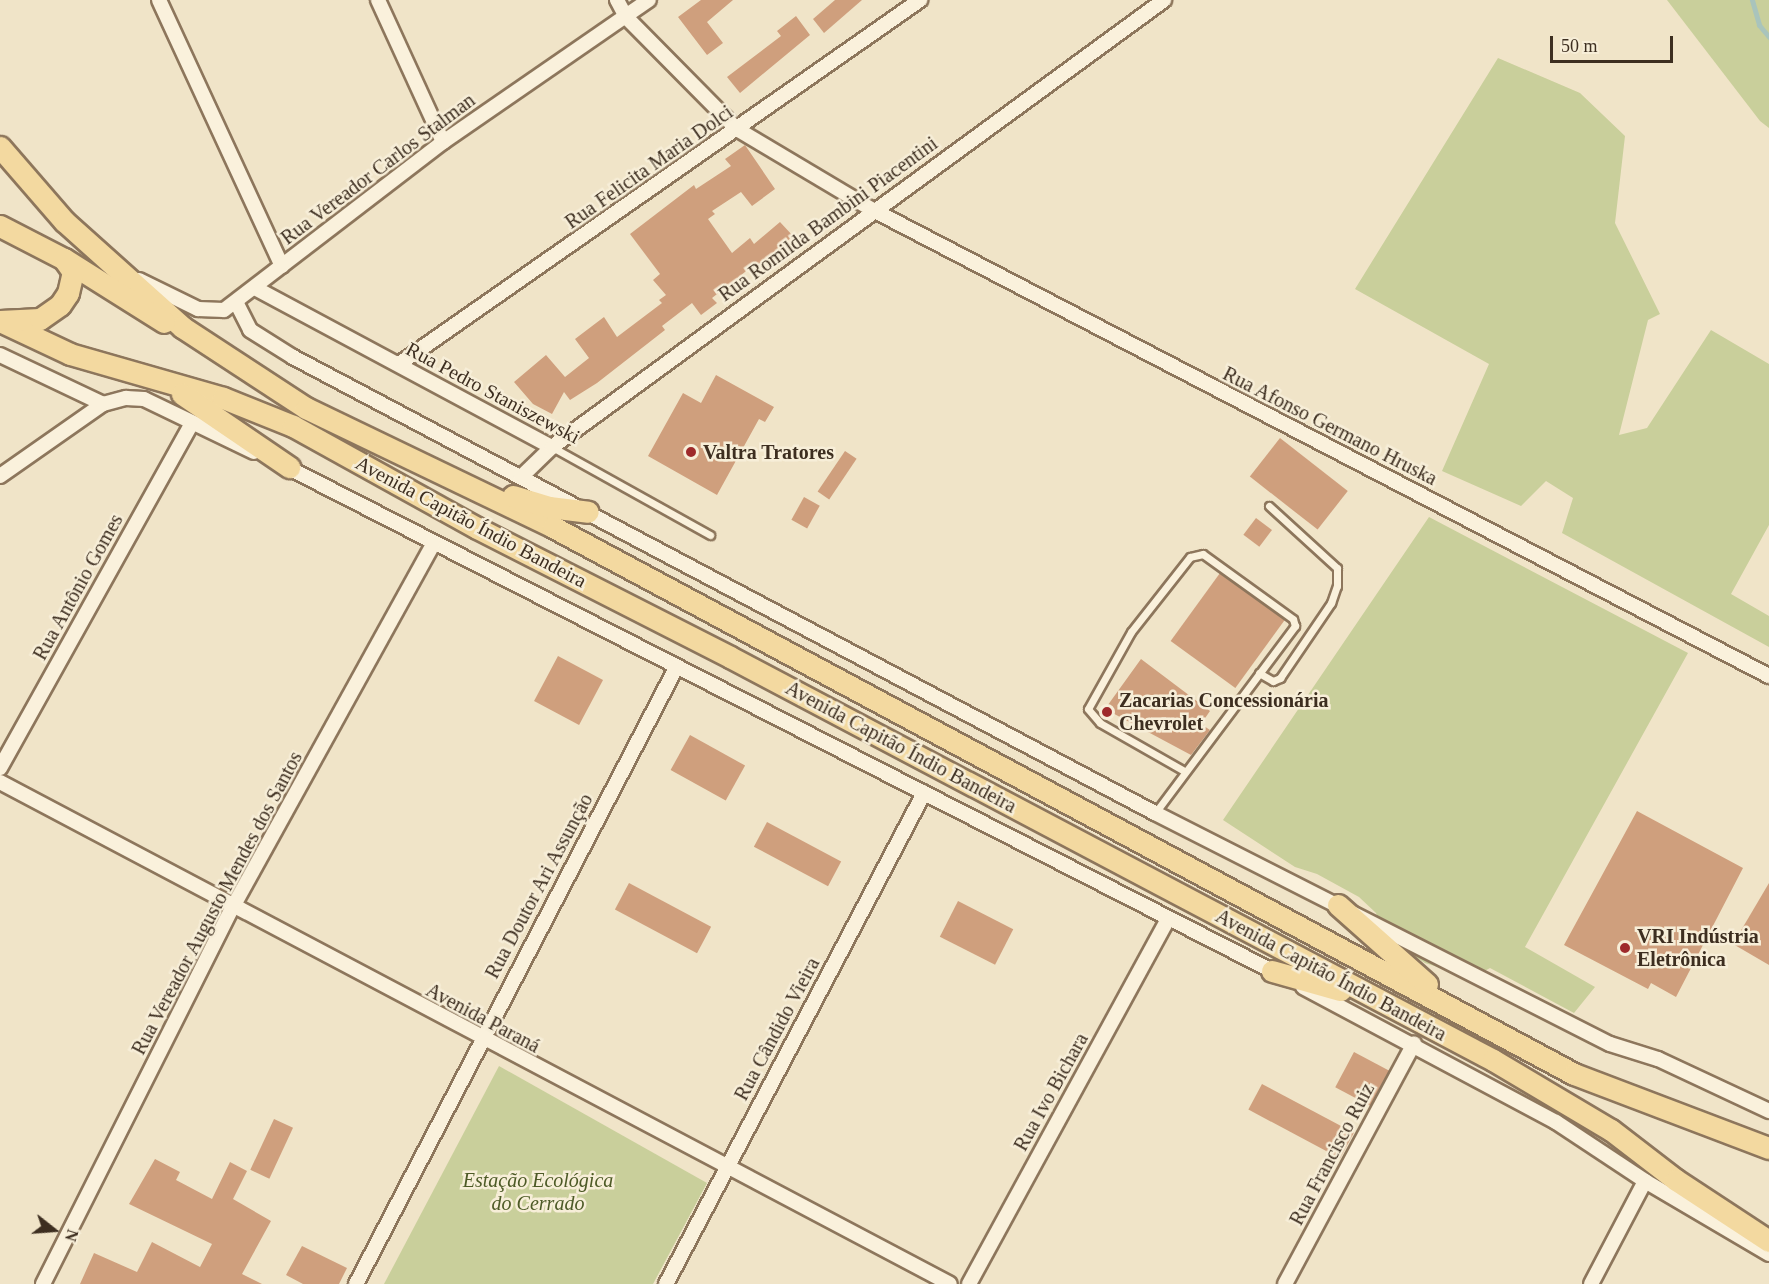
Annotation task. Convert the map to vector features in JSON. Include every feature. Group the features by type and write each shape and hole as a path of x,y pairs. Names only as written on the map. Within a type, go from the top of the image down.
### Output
{"main road":[{"path":"0,147 64,221 124,272 182,327"},
{"path":"0,209 6,228 64,259 162,321 182,327"},
{"path":"0,321 40,319 56,309 68,293 73,272 64,259"},
{"name":"Avenida Capitão Índio Bandeira","path":"0,321 70,354 169,385 223,398 292,426 477,528 730,657 1493,1060 1611,1130 1676,1180 1769,1241"},
{"name":"Avenida Capitão Índio Bandeira","path":"182,327 228,361 306,408 553,527 1574,1074 1769,1148"},
{"path":"169,385 289,467"},
{"path":"434,470 549,507 588,512"},
{"path":"1338,905 1459,1012"},
{"path":"1272,971 1382,1002"}],"street":[{"path":"159,0 282,266"},
{"path":"378,0 443,142"},
{"name":"Rua Afonso Germano Hruska","path":"617,0 626,17 737,129 873,210 1769,676"},
{"name":"Rua Vereador Carlos Stalman","path":"124,272 198,309 224,310 443,142 649,0"},
{"name":"Rua Felicita Maria Dolci","path":"399,364 920,0"},
{"name":"Rua Romilda Bambini Piacentini","path":"521,477 552,447 873,210 1164,0"},
{"name":"Rua Pedro Staniszewski","path":"255,288 552,447"},
{"path":"236,302 250,330 271,344 1155,813 1610,1044 1658,1059 1769,1111"},
{"path":"0,355 103,404"},
{"path":"0,476 103,404 126,398 144,399 191,424 289,467 433,544 1414,1043 1556,1122 1645,1181 1769,1254"},
{"name":"Rua Antônio Gomes","path":"0,768 191,424"},
{"name":"Rua Vereador Augusto Mendes dos Santos","path":"43,1284 234,904 433,544"},
{"name":"Rua Doutor Ari Assunção","path":"356,1284 481,1039 676,668"},
{"name":"Avenida Paraná","path":"0,782 234,904 481,1039 950,1284"},
{"name":"Rua Cândido Vieira","path":"666,1284 924,793"},
{"name":"Rua Ivo Bichara","path":"969,1284 1168,919"},
{"name":"Rua Francisco Ruiz","path":"1285,1284 1414,1043"},
{"path":"1591,1284 1645,1181"}],"lane":[{"name":"Rua Pedro Staniszewski","path":"552,447 710,535"},
{"path":"1259,673 1274,681 1280,678 1331,603 1337,586 1337,568 1269,506"},
{"path":"1155,813 1184,771 1295,626 1293,619 1203,554 1190,557 1131,632 1088,709 1100,723 1184,771"}],"green space":[{"path":"1667,0 1769,0 1769,128 1760,121"},
{"path":"1498,58 1580,93 1625,136 1615,223 1660,314 1648,320 1619,435 1647,428 1711,330 1769,364 1769,525 1731,594 1769,616 1769,647 1562,533 1573,498 1546,481 1521,506 1442,471 1489,364 1355,289"},
{"path":"1429,517 1688,653 1525,947 1595,987 1574,1013 1490,968 1472,978 1425,963 1385,937 1376,913 1359,897 1317,874 1295,867 1223,820"},
{"name":"Estação Ecológica do Cerrado","path":"499,1066 707,1183 653,1284 384,1284"}],"building":[{"path":"701,0 733,0 707,22 723,43 707,55 678,17"},
{"path":"835,0 862,0 824,33 813,19"},
{"path":"796,16 810,35 740,93 727,77 781,36 777,31"},
{"path":"745,145 775,189 752,206 741,192 712,211 715,214 708,219 732,253 750,238 754,244 780,222 793,236 752,271 750,268 712,298 717,303 701,315 692,303 662,326 665,330 597,383 570,400 564,392 552,414 533,404 514,382 546,355 565,377 589,358 575,339 604,317 617,337 662,303 659,300 666,295 653,280 660,274 630,234 694,185 696,189 731,166 725,159"},
{"path":"716,375 774,407 765,422 759,419 717,495 648,456 683,393 701,403"},
{"path":"1280,438 1348,491 1318,530 1250,477"},
{"path":"845,451 857,459 829,499 818,492"},
{"path":"804,497 820,506 807,528 791,520"},
{"path":"1256,518 1272,530 1259,547 1243,535"},
{"path":"1220,573 1285,620 1235,688 1171,641"},
{"path":"558,656 603,680 579,725 534,701"},
{"path":"1141,659 1210,711 1201,724 1210,730 1191,755 1105,709"},
{"path":"690,735 745,766 726,801 671,770"},
{"path":"1637,811 1743,868 1676,997 1651,983 1648,989 1564,945"},
{"path":"767,822 841,861 828,886 754,847"},
{"path":"629,883 711,927 697,953 615,909"},
{"path":"1769,883 1769,965 1733,944"},
{"path":"958,901 1013,929 995,965 940,937"},
{"path":"1354,1052 1389,1071 1371,1106 1335,1087"},
{"path":"1262,1084 1354,1133 1340,1158 1248,1110"},
{"path":"274,1119 293,1128 269,1179 250,1170"},
{"path":"155,1159 180,1172 176,1180 212,1199 230,1162 247,1171 233,1199 271,1221 242,1274 262,1284 80,1284 94,1253 137,1272 152,1242 200,1267 212,1244 129,1204"},
{"path":"302,1246 347,1268 339,1284 303,1284 286,1275"}],"waterway":[{"path":"1752,0 1759,25 1769,37"}],"place":[{"name":"Valtra Tratores","path":"691,452"},
{"name":"Zacarias Concessionária Chevrolet","path":"1107,712"},
{"name":"VRI Indústria Eletrônica","path":"1625,948"}]}
